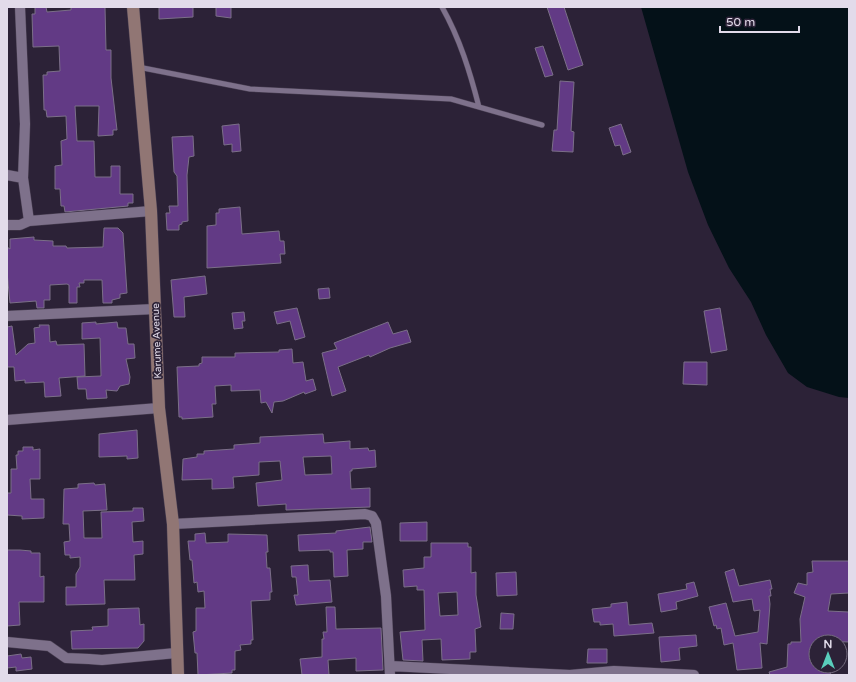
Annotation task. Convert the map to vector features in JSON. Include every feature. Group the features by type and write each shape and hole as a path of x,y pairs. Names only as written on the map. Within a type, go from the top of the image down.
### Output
{"main road":[{"name":"Karume Avenue","path":"133,7 150,211 160,408 173,524 176,653 178,675"}],"street":[{"path":"20,7 25,124 23,178 29,221"},
{"path":"7,175 23,178"},
{"path":"7,225 20,224 29,221 150,211"},
{"path":"7,316 155,308"},
{"path":"7,420 160,408"},
{"path":"173,524 364,514 372,516 376,523 386,596 390,671 570,675 614,672 694,675"},
{"path":"7,642 49,646 66,658 102,660 176,653"}],"lane":[{"path":"442,7 453,28 469,69 479,107"},
{"path":"137,66 250,89 451,99 542,125"}],"shaded area":[{"path":"641,7 849,7 849,398 839,397 807,387 788,373 766,335 751,302 729,268 708,225 688,172"}],"building":[{"path":"35,7 46,7 47,12 71,10 71,7 105,7 106,50 111,50 111,78 117,130 113,130 113,135 98,136 99,106 75,106 77,141 94,141 95,177 111,177 111,166 120,166 120,194 133,194 133,203 128,203 128,206 65,212 64,206 61,206 60,189 55,189 55,166 62,165 61,141 67,139 66,116 47,117 46,110 44,110 43,75 47,75 47,72 60,71 59,46 33,47 32,14 35,14"},
{"path":"159,7 193,7 193,17 159,19"},
{"path":"216,7 231,7 231,18 216,16"},
{"path":"547,7 564,7 583,65 568,70"},
{"path":"543,46 553,75 545,77 535,48"},
{"path":"560,81 574,82 571,131 574,132 573,152 552,151 554,130 557,130"},
{"path":"239,124 241,151 232,152 232,144 224,145 222,126"},
{"path":"621,124 631,152 623,155 620,145 615,146 609,128"},
{"path":"193,136 194,156 189,157 187,175 188,221 182,222 182,224 179,225 179,230 167,230 166,213 170,213 169,206 178,206 177,176 174,172 172,137"},
{"path":"240,207 242,234 279,231 280,241 284,241 285,254 280,254 281,263 207,268 207,226 216,225 216,213 219,213 219,209"},
{"path":"104,228 118,228 123,233 127,293 120,294 120,298 112,300 112,303 103,303 102,280 84,280 84,283 79,283 80,287 77,287 77,303 69,303 69,285 67,284 50,285 50,300 44,300 44,308 37,308 36,301 10,303 7,272 7,247 10,249 10,239 34,237 34,240 53,241 53,246 66,246 67,248 103,247"},
{"path":"205,276 207,294 184,297 185,317 174,317 171,280"},
{"path":"329,288 330,298 319,299 318,289"},
{"path":"297,308 305,337 295,340 290,321 277,324 274,312"},
{"path":"720,308 727,350 711,353 704,311"},
{"path":"244,312 245,321 242,321 243,328 234,329 232,313"},
{"path":"96,322 96,324 117,322 118,328 126,328 128,344 134,344 135,358 126,359 130,377 129,384 120,386 117,391 106,390 107,398 87,399 86,389 78,389 77,377 101,376 100,338 82,339 82,323"},
{"path":"388,322 393,334 407,330 411,342 390,348 370,357 369,355 338,367 346,391 332,396 322,353 337,349 334,343"},
{"path":"39,325 49,325 50,342 56,341 57,345 84,344 85,376 59,378 61,396 45,397 44,382 25,383 25,380 15,381 14,367 7,367 7,327 12,326 16,355 28,344 35,343 34,328 40,327"},
{"path":"292,349 293,363 303,362 306,381 313,379 316,390 305,394 304,392 283,401 274,402 272,413 266,402 261,403 260,390 231,391 231,385 215,386 216,404 212,404 213,417 182,419 182,417 179,417 177,367 199,366 199,364 202,363 202,357 235,357 235,353 279,352 279,350"},
{"path":"684,362 707,362 707,385 683,384"},
{"path":"137,430 138,458 127,459 127,456 99,457 99,434"},
{"path":"323,434 324,443 350,441 350,449 368,448 369,451 375,450 376,467 352,469 352,471 350,471 351,489 370,488 370,507 286,510 286,504 258,506 256,483 282,480 280,461 259,462 259,475 233,477 234,488 212,489 212,479 182,480 183,459 197,457 197,454 204,454 204,451 234,449 234,445 260,443 260,437","holes":["331,456 332,474 305,475 303,457"]},
{"path":"23,447 33,447 33,450 40,449 40,479 30,479 31,499 44,499 44,518 22,519 22,516 7,515 7,493 11,493 11,469 17,469 16,455 18,455 18,451 23,451"},
{"path":"94,483 95,485 105,484 107,510 83,511 84,538 102,538 101,512 133,511 133,508 143,508 144,521 132,522 133,542 143,541 143,554 134,555 135,580 104,580 105,604 66,605 66,587 76,587 76,574 80,567 80,557 70,558 70,555 65,555 64,542 70,541 69,524 63,524 64,489 78,488 78,484"},
{"path":"427,522 427,541 400,541 400,523"},
{"path":"370,527 372,542 363,542 363,549 347,550 348,576 334,577 333,552 330,552 330,550 299,551 298,535 336,533 336,531"},
{"path":"205,533 206,543 228,542 228,534 267,535 267,568 270,568 272,592 270,592 270,600 251,601 253,640 251,640 251,644 240,645 241,650 235,651 235,670 232,670 232,673 198,675 197,653 195,653 193,632 196,631 196,608 205,608 204,591 198,592 197,582 194,583 192,560 190,560 188,541 195,541 195,534"},
{"path":"431,543 468,543 468,547 471,547 471,573 476,572 476,595 481,627 475,629 476,652 470,652 470,659 442,660 441,639 422,640 423,661 403,660 400,632 425,630 424,590 417,590 417,586 404,587 403,570 424,568 424,557 431,557","holes":["457,592 458,615 440,616 438,593"]},
{"path":"7,550 40,553 40,577 44,576 44,602 19,602 20,625 7,626"},
{"path":"812,561 849,561 849,593 831,594 828,611 849,612 849,642 848,634 808,634 808,674 830,675 770,675 769,672 787,667 788,644 791,644 791,642 801,642 800,619 805,597 794,593 798,583 807,585 807,573 813,572"},
{"path":"308,565 309,581 330,580 332,602 296,605 294,595 298,595 296,577 292,577 291,566"},
{"path":"734,569 739,586 770,580 772,589 770,589 771,596 769,596 770,604 767,644 760,643 762,668 737,670 733,643 724,645 721,628 717,629 716,625 714,626 709,607 726,603 735,636 758,632 760,610 754,611 752,599 733,602 725,572"},
{"path":"516,572 517,595 497,596 496,573"},
{"path":"694,582 698,596 676,602 677,609 661,612 658,594 687,589 686,584"},
{"path":"627,602 629,625 652,623 654,633 614,636 613,624 600,625 600,622 594,622 592,609 611,607 611,604"},
{"path":"326,607 335,607 336,629 381,628 383,670 356,671 356,658 328,660 329,675 302,675 300,659 322,657 322,639 324,639 323,632 327,632"},
{"path":"139,608 140,625 144,624 144,641 138,648 72,649 71,631 93,630 92,627 108,626 108,609"},
{"path":"501,613 514,614 513,629 500,629"},
{"path":"696,635 697,646 679,648 680,660 661,662 659,637"},
{"path":"588,649 607,649 607,663 587,663"},
{"path":"21,654 22,658 31,657 32,669 16,671 16,667 7,668 7,656"}]}
